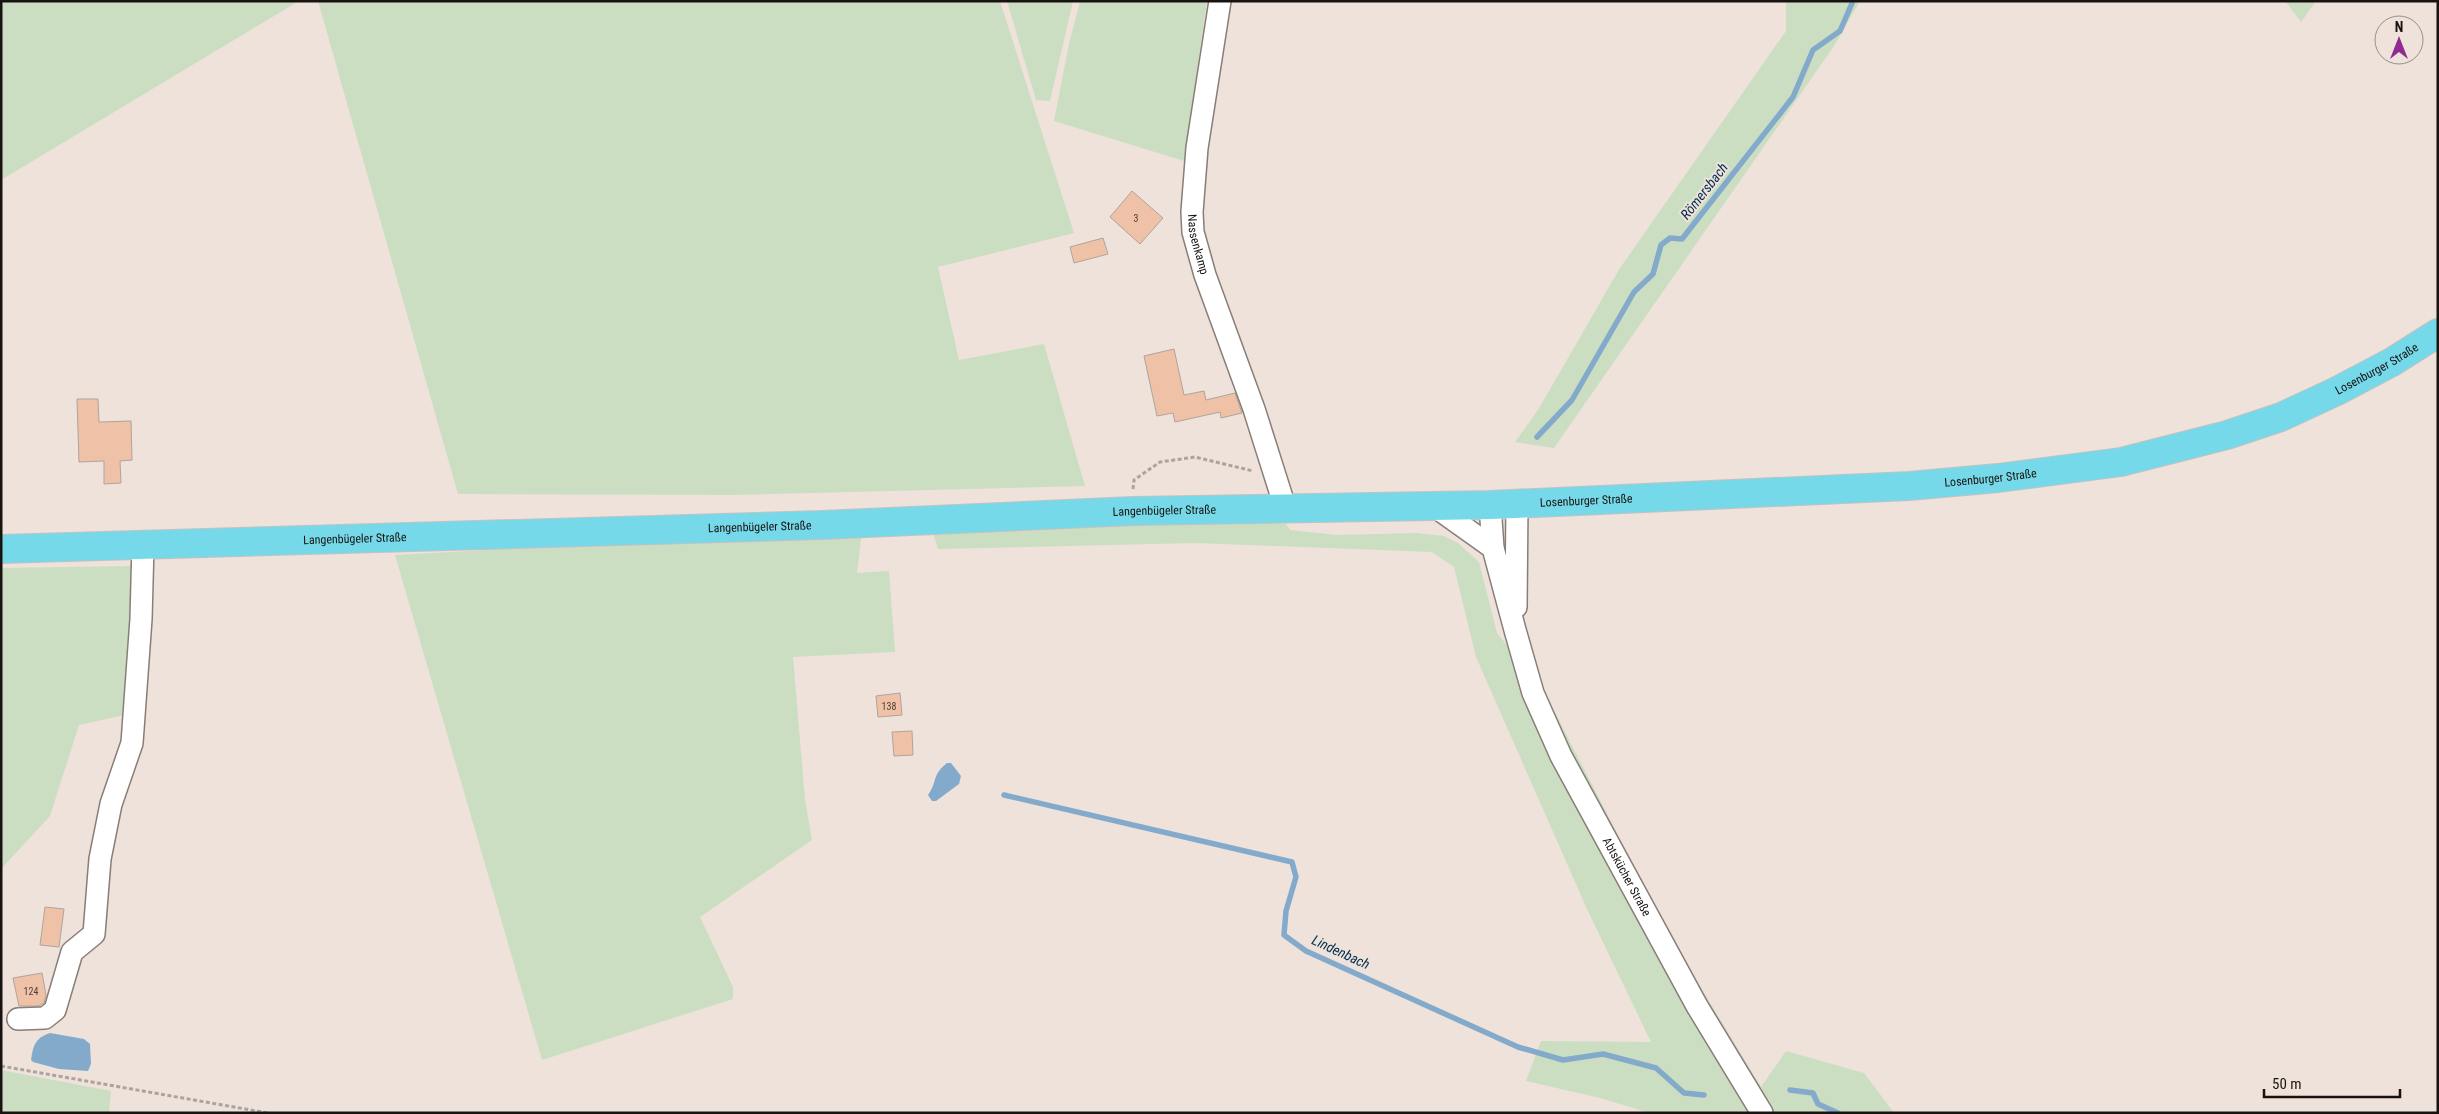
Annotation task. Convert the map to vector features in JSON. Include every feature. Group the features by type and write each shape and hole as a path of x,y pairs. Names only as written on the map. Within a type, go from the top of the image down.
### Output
{"main road":[{"name":"Losenburger Straße","path":"1516,504 1909,486 2007,477 2121,462 2172,451 2281,417 2392,362 2438,333"},
{"name":"Langenbügeler Straße","path":"1,549 822,525 1133,511 1516,504"}],"street":[{"name":"Nassenkamp","path":"1220,1 1197,148 1192,212 1193,232 1205,276 1254,409 1285,507"},
{"name":"Abtskücher Straße","path":"1515,630 1516,504"},
{"name":"Abtskücher Straße","path":"1490,505 1493,548 1515,630 1533,692 1561,756 1696,1006 1762,1113"},
{"path":"1434,506 1493,548"},
{"path":"18,1020 45,1018 55,1010 72,952 94,934 102,850 111,804 132,743 141,618 143,545"}],"path":[{"path":"1133,511 1134,480 1160,462 1195,457 1275,477"},
{"path":"1,1066 268,1113"}],"green space":[{"path":"1,1 299,1 1,180"},
{"path":"318,1 1000,1 1074,233 938,267 959,360 1044,344 1085,486 734,495 458,494"},
{"path":"1007,1 1073,1 1050,101 1036,100"},
{"path":"1080,1 1207,1 1184,161 1054,121 1069,44"},
{"path":"1786,1 1860,1 1834,46 1554,448 1515,442 1538,410 1620,268 1786,31"},
{"path":"2285,1 2316,1 2301,22"},
{"path":"1219,519 1286,524 1290,530 1337,535 1417,533 1444,536 1458,543 1479,562 1497,633 1544,691 1686,963 1761,1087 1786,1051 1864,1073 1894,1113 1650,1113 1600,1098 1526,1081 1541,1041 1651,1042 1587,909 1476,657 1454,567 1432,552 1195,543 938,549 931,527"},
{"path":"862,530 857,573 889,571 895,652 793,657 805,800 812,840 700,917 733,987 733,999 542,1060 395,555"},
{"path":"136,566 129,714 79,725 50,816 1,869 1,568"},
{"path":"1,1070 111,1091 109,1113 1,1113"}],"water":[{"path":"947,763 951,763 961,776 959,784 936,801 932,801 928,795 937,775"},
{"path":"50,1033 84,1039 90,1044 91,1064 88,1071 59,1069 31,1060 38,1040"}],"building":[{"path":"1132,191 1163,218 1140,244 1110,217"},
{"path":"1103,238 1108,254 1074,263 1070,247"},
{"path":"1174,349 1184,395 1204,391 1206,400 1235,393 1242,413 1221,418 1220,412 1175,422 1173,413 1157,416 1144,356"},
{"path":"77,399 98,399 99,422 131,421 132,460 120,461 121,483 104,484 104,461 79,462"},
{"path":"900,693 902,715 878,717 876,696"},
{"path":"912,731 913,755 894,756 892,732"},
{"path":"45,907 64,909 59,947 40,945"},
{"path":"42,973 46,995 44,1003 38,1006 19,1006 13,978"}],"waterway":[{"name":"Römersbach","path":"1537,437 1572,400 1634,292 1653,274 1661,245 1670,238 1682,239 1793,97 1813,50 1840,31 1853,1"},
{"name":"Lindenbach","path":"1004,795 1292,862 1296,877 1286,911 1284,935 1306,951 1518,1047 1563,1060 1603,1054 1656,1068 1684,1093 1704,1095"},
{"name":"Lindenbach","path":"1790,1090 1813,1093 1818,1104 1838,1113"}]}
